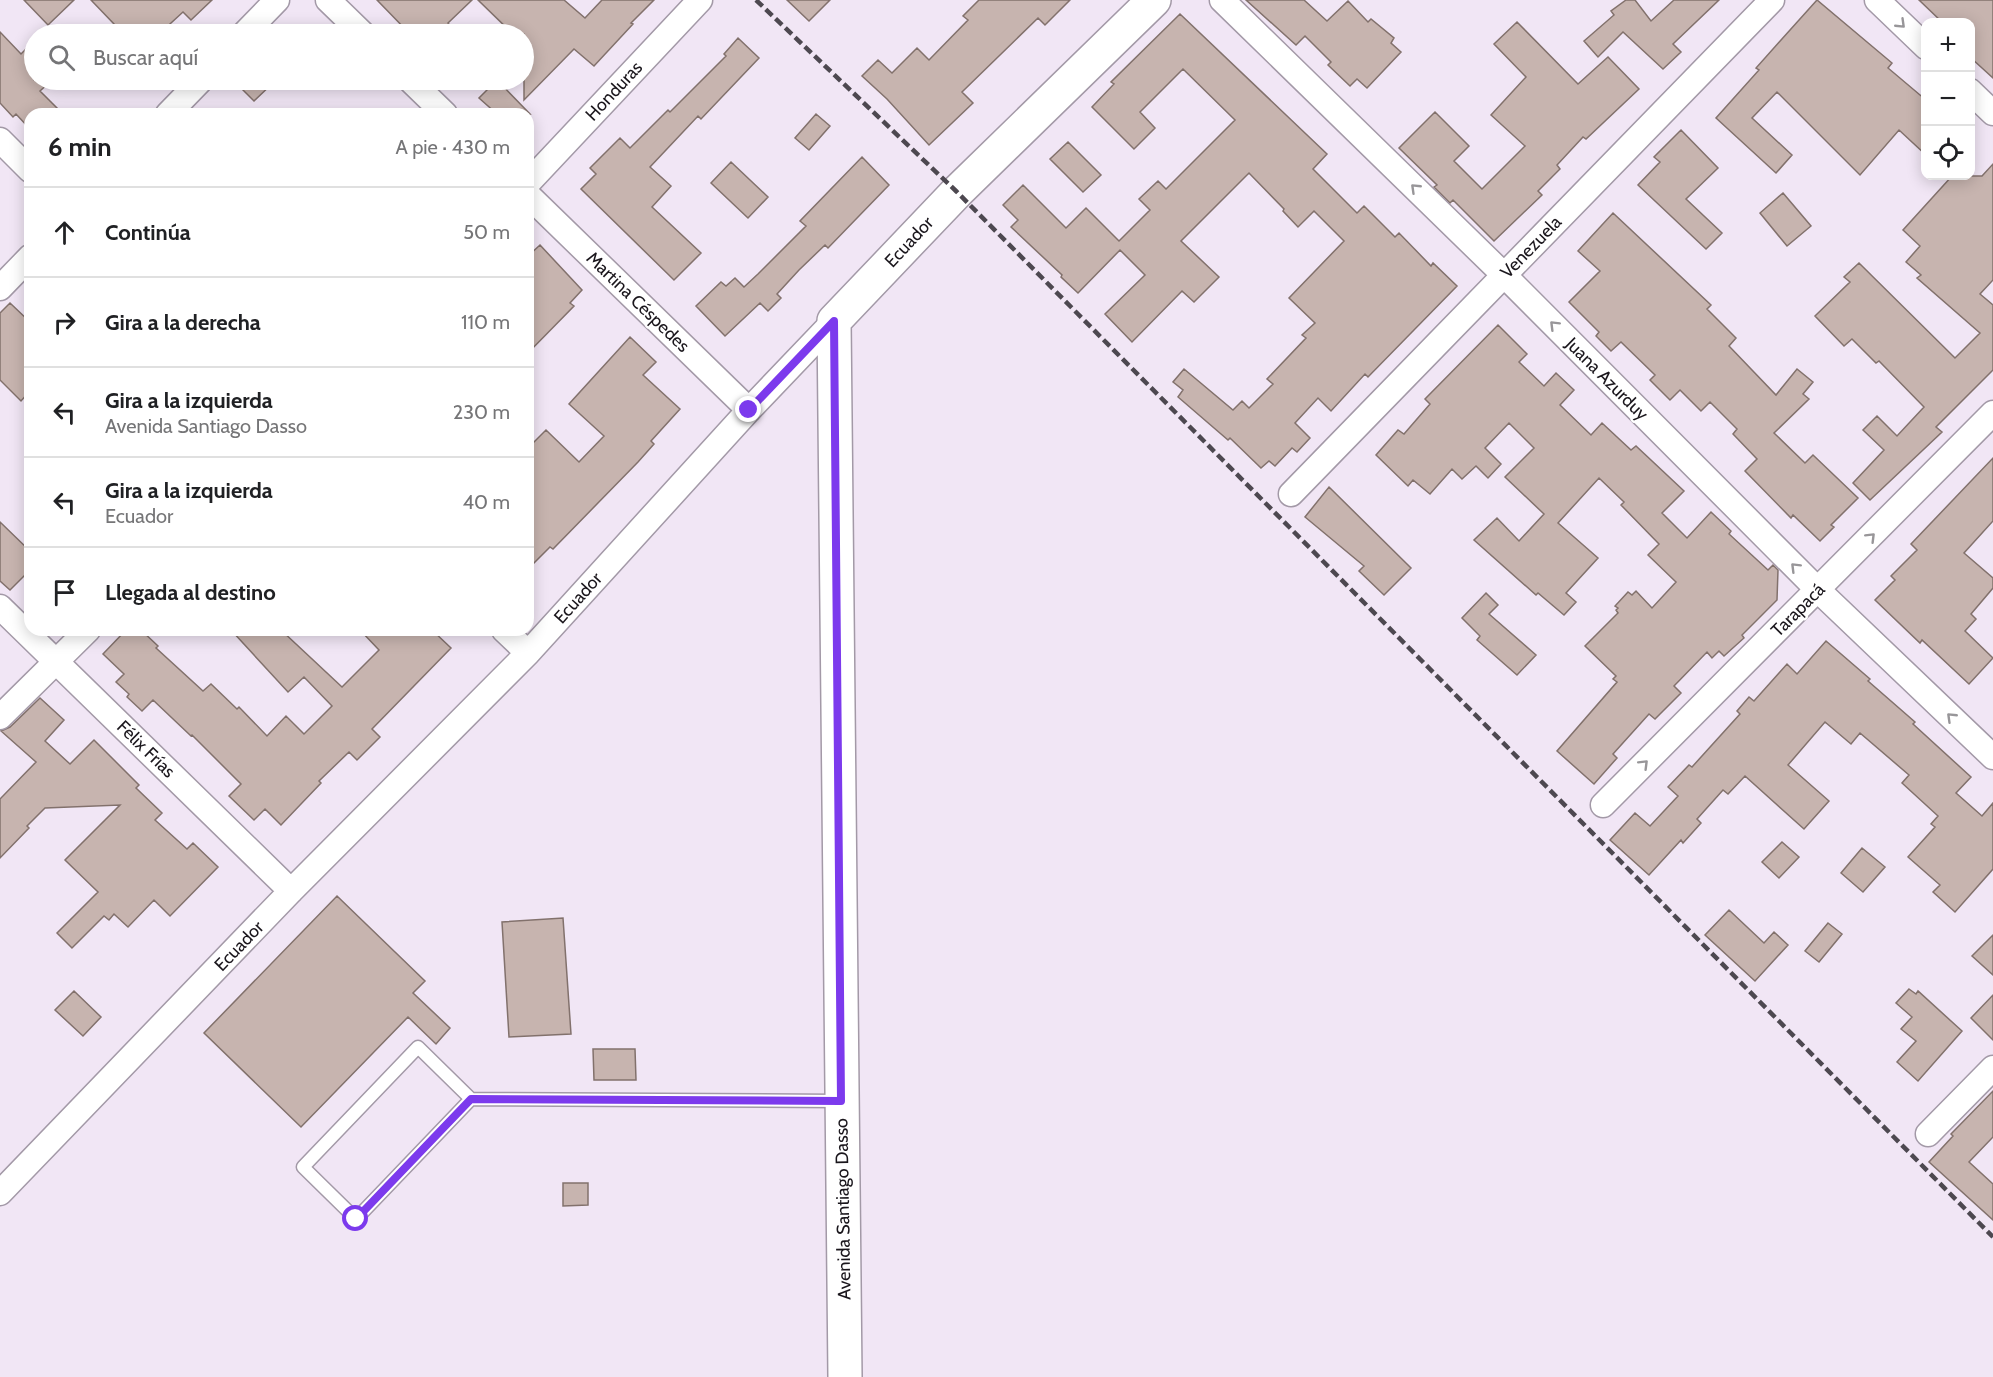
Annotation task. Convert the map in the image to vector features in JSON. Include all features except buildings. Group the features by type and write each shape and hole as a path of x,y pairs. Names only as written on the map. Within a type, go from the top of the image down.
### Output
{"main road":[{"name":"Ecuador","path":"834,321 957,192 1154,0"},
{"name":"Avenida Santiago Dasso","path":"834,321 845,1377"}],"street":[{"path":"254,24 277,0"},
{"path":"328,0 353,24"},
{"name":"Honduras","path":"534,177 700,0"},
{"name":"Juana Azurduy","path":"1222,0 1504,275 1818,590 1993,757"},
{"name":"Venezuela","path":"1291,494 1772,0"},
{"path":"1877,0 1921,42"},
{"path":"174,108 191,90"},
{"path":"420,90 439,108"},
{"path":"1975,95 1993,113"},
{"path":"0,140 24,164"},
{"name":"Martina Céspedes","path":"534,201 749,410"},
{"path":"0,288 24,263"},
{"name":"Ecuador","path":"0,1193 291,891 528,653 749,410 834,321"},
{"name":"Tarapacá","path":"1603,805 1993,413"},
{"name":"Félix Frías","path":"0,607 24,631"},
{"name":"Félix Frías","path":"30,636 291,891"},
{"path":"0,717 82,636"},
{"path":"510,636 528,653"},
{"path":"1928,1134 1993,1068"}],"lane":[{"path":"471,1099 356,1219 303,1167 418,1047 471,1099 841,1101"}],"railway":[{"path":"756,0 957,192 1993,1237"}],"route":[{"path":"356,1219 471,1099 841,1101 834,321 749,410"}]}
